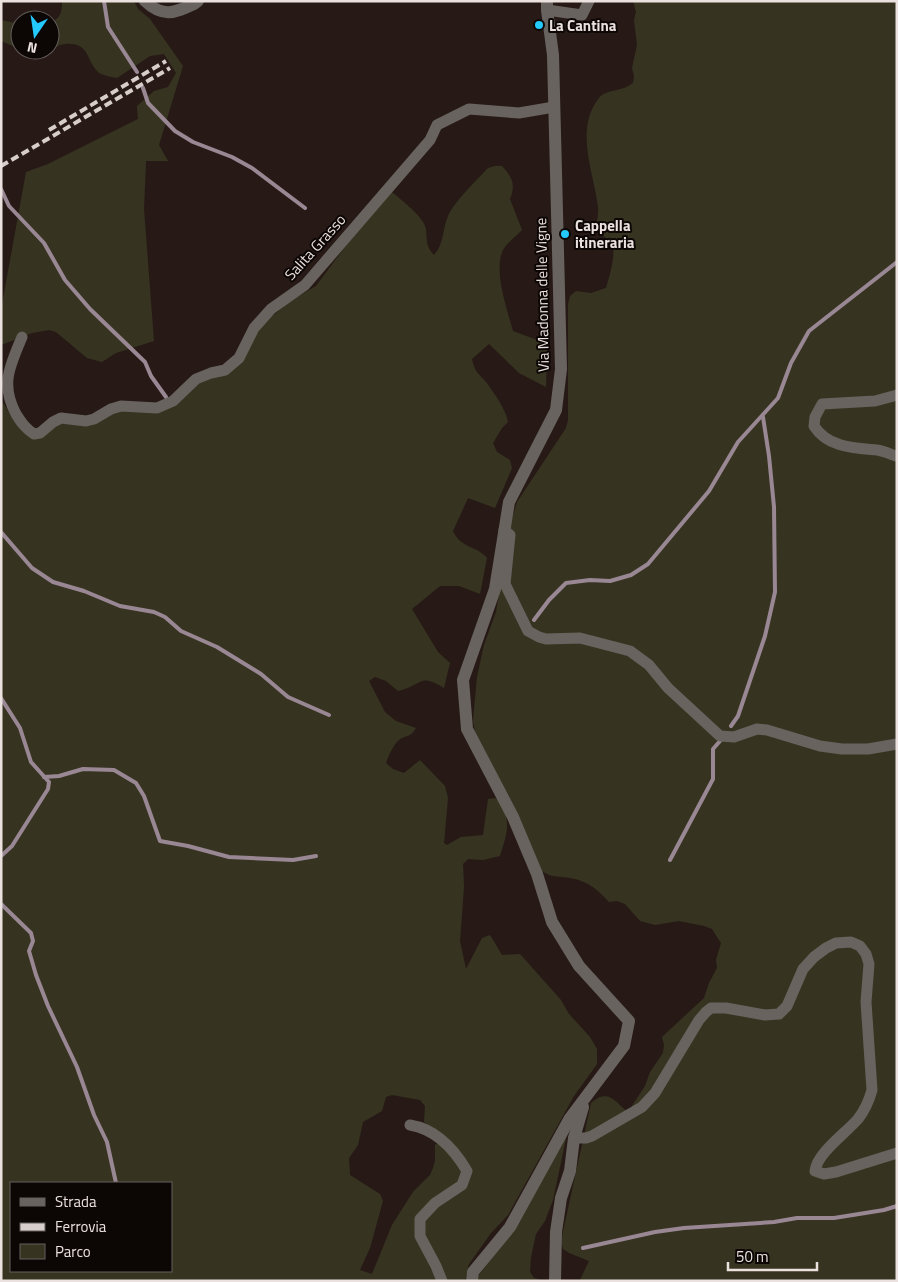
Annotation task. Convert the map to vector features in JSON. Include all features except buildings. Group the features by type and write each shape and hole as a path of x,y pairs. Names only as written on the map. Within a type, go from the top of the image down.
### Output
{"street":[{"path":"145,1 156,10 168,14 198,1"},
{"path":"547,6 582,15 589,1"},
{"name":"Via Madonna delle Vigne","path":"472,1281 473,1272 510,1227 570,1118 624,1046 629,1021 579,966 552,922 537,874 513,817 467,729 463,680 495,589 509,502 556,410 561,369 553,54 547,6"},
{"name":"Salita Grasso","path":"22,337 9,366 6,386 7,397 26,429 34,434 40,433 61,418 94,420 111,409 121,406 157,408 173,401 196,380 211,373 225,370 239,358 254,328 272,309 305,285 430,140 437,124 469,109 519,113 554,107"},
{"path":"896,456 880,450 842,446 826,438 814,426 818,409 822,404 875,401 897,395"},
{"name":"Via Madonna delle Vigne","path":"504,530 510,535 505,584 519,615 528,631 533,635 546,638 580,638 630,651 649,665 668,688 720,736 734,737 757,728 820,746 842,749 868,749 897,744"},
{"path":"574,1138 592,1136 642,1108 655,1093 699,1020 706,1012 712,1008 726,1008 766,1015 779,1014 787,1006 803,969 814,957 836,943 851,942 860,946 866,954 869,964 866,1002 872,1090 869,1104 824,1154 816,1165 815,1171 824,1174 836,1172 897,1153"},
{"name":"Via Madonna delle Vigne","path":"555,1281 556,1232 562,1198 570,1171 574,1138 586,1098"},
{"path":"410,1124 424,1127 441,1140 458,1156 467,1171 462,1186 435,1203 420,1219 420,1236 442,1281"}],"green space":[{"path":"62,1 134,1 138,9 150,19 183,66 159,145 168,161 146,161 144,209 154,341 116,353 102,362 87,358 56,332 49,330 32,333 1,345 1,310 26,172 48,164 138,119 137,106 154,91 168,87 176,73 164,54 150,56 117,78 101,74 92,65 87,54 80,46 74,44 60,45 60,14"},
{"path":"633,1 897,1 897,1281 579,1281 589,1261 563,1249 561,1241 591,1103 606,1096 615,1100 628,1112 663,1053 662,1037 704,998 717,968 716,960 721,943 712,929 704,926 679,921 655,925 640,921 625,904 617,901 609,902 587,883 576,879 552,876 540,870 476,737 473,721 477,677 484,645 496,612 511,523 517,502 566,428 568,420 568,304 570,296 576,291 591,293 606,288 611,268 613,257 612,245 597,230 598,207 588,151 588,123 592,110 602,95 633,83 632,68 637,45 634,20 636,12"},
{"path":"1,20 10,22 10,45 1,41"},
{"path":"495,166 502,166 512,181 513,189 510,199 522,230 503,250 500,258 500,279 513,331 545,343 547,351 546,387 519,373 489,344 472,359 477,371 495,394 507,417 508,422 493,443 497,452 510,460 512,468 495,508 468,498 453,531 460,541 487,558 480,594 459,586 440,586 412,609 438,652 450,663 444,688 436,683 425,681 398,691 386,681 375,677 369,681 385,712 396,721 416,728 410,735 397,742 391,750 386,763 393,769 404,773 420,760 445,786 448,798 444,843 447,845 461,837 483,835 488,799 496,798 505,813 507,826 500,856 483,860 468,859 463,864 464,887 460,941 466,969 482,938 490,935 502,955 520,954 561,1000 569,1014 590,1037 597,1049 597,1064 574,1096 508,1215 491,1233 469,1264 465,1281 1,1281 1,400 13,418 30,437 59,423 119,410 151,412 196,384 229,372 264,323 290,301 316,286 388,189 412,209 423,222 428,246 434,255 440,246 447,217 463,195 488,168","holes":["392,1095 420,1100 425,1106 424,1122 445,1138 435,1145 435,1161 430,1175 413,1192 392,1225 372,1274 360,1270 370,1248 383,1201 380,1194 350,1175 349,1158 358,1145 363,1122 382,1111 386,1097"]},
{"path":"567,1134 553,1200 545,1221 536,1234 531,1257 530,1272 534,1278 545,1281 478,1281 479,1275 520,1221"}],"waterway":[{"path":"104,1 108,27 137,72"},
{"path":"143,88 148,103 175,131 193,142 232,157 252,168 305,208"},
{"path":"1,189 9,206 44,243 65,280 90,309 145,362 151,376 166,397"},
{"path":"534,620 549,600 566,583 590,580 610,581 631,575 648,564 709,491 738,442 778,398 791,363 809,331 897,262"},
{"path":"731,726 738,716 765,636 775,592 774,507 763,417"},
{"path":"1,532 32,568 53,582 84,591 120,606 154,612 165,617 181,631 217,647 261,674 288,697 329,715"},
{"path":"1,698 20,728 31,762 49,782 48,789 12,846 1,856"},
{"path":"670,860 713,779 713,749 720,741"},
{"path":"44,777 59,776 83,769 114,770 136,783 144,796 160,841 229,857 293,860 316,856"},
{"path":"1,904 31,933 33,941 29,951 36,975 48,1006 77,1067 94,1115 107,1142 116,1182"},
{"path":"583,1248 655,1232 684,1228 774,1222 797,1218 834,1218 897,1206"}],"railway":[{"path":"49,130 166,61"},
{"path":"1,166 170,68"}],"place":[{"name":"La Cantina","path":"539,25"},
{"name":"Cappella itineraria","path":"565,234"}]}
